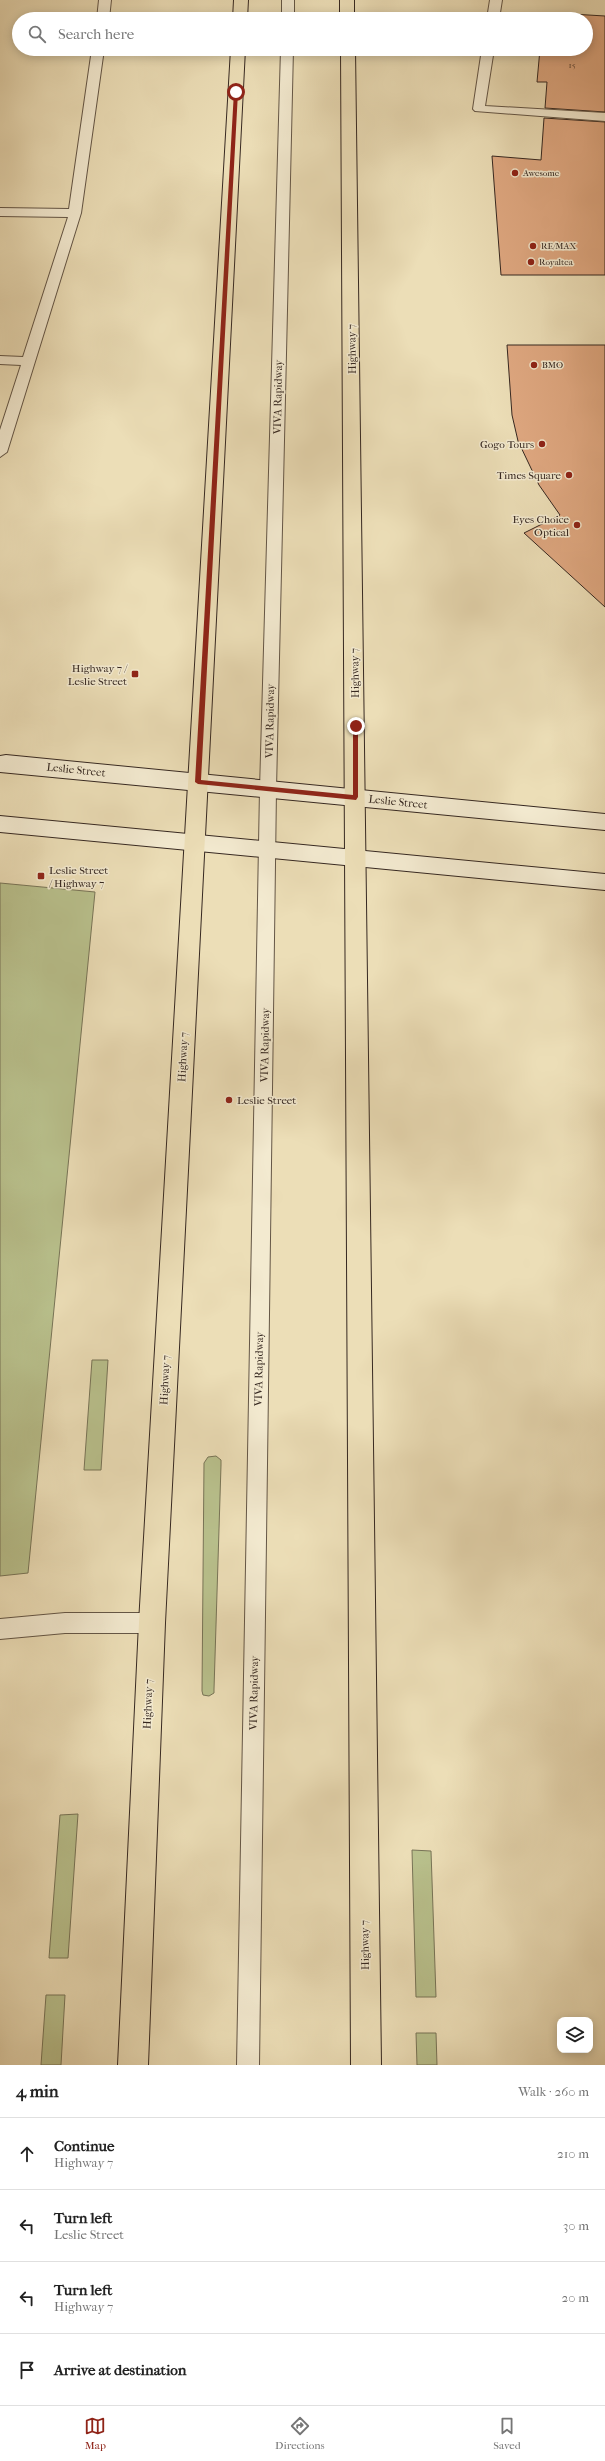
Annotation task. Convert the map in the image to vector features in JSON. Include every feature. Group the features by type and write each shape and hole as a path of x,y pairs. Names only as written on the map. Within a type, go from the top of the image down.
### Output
{"main road":[{"path":"240,12 241,0"},
{"path":"347,0 347,12"},
{"name":"Highway 7","path":"133,2065 152,1623 238,56"},
{"name":"Highway 7","path":"348,56 356,797 355,858 366,2065"},
{"name":"Leslie Street","path":"0,764 6,763 605,822"},
{"path":"0,824 605,882"}],"lane":[{"path":"104,12 106,0"},
{"path":"288,0 288,12"},
{"path":"494,12 496,0"},
{"path":"0,452 75,213 97,56"},
{"name":"VIVA Rapidway","path":"248,2065 268,789 287,56"},
{"path":"487,56 479,109 605,117"},
{"path":"0,212 75,213"},
{"path":"0,360 28,361"},
{"path":"0,1629 66,1623 152,1623"}],"green space":[{"path":"0,883 95,892 28,1573 0,1576"},
{"path":"92,1360 108,1360 101,1470 84,1470"},
{"path":"216,1456 221,1460 221,1465 214,1693 209,1696 203,1695 202,1691 204,1463 208,1457"},
{"path":"78,1814 68,1958 49,1958 60,1815"},
{"path":"412,1850 431,1851 436,1997 416,1997"},
{"path":"46,1995 65,1995 61,2065 41,2065"},
{"path":"416,2033 436,2033 437,2065 417,2065"}],"building":[{"path":"593,15 605,16 605,112 545,108 547,82 537,82 539,56 593,56"},
{"path":"544,118 605,122 605,275 501,275 492,156 541,160"},
{"name":"Times Square","path":"507,345 605,345 605,607 524,533 560,515 539,485 518,441 512,415"}],"place":[{"name":"Awesome","path":"515,173"},
{"name":"RE/MAX","path":"533,246"},
{"name":"Royaltea","path":"531,262"},
{"name":"BMO","path":"534,365"},
{"name":"Gogo Tours","path":"542,444"},
{"name":"Times Square","path":"569,475"},
{"name":"Eyes Choice Optical","path":"577,525"},
{"name":"Highway 7 / Leslie Street","path":"135,674"},
{"name":"Leslie Street / Highway 7","path":"41,876"},
{"name":"Leslie Street","path":"229,1100"}],"route":[{"path":"236,92 198,782 356,797 356,726"}]}
